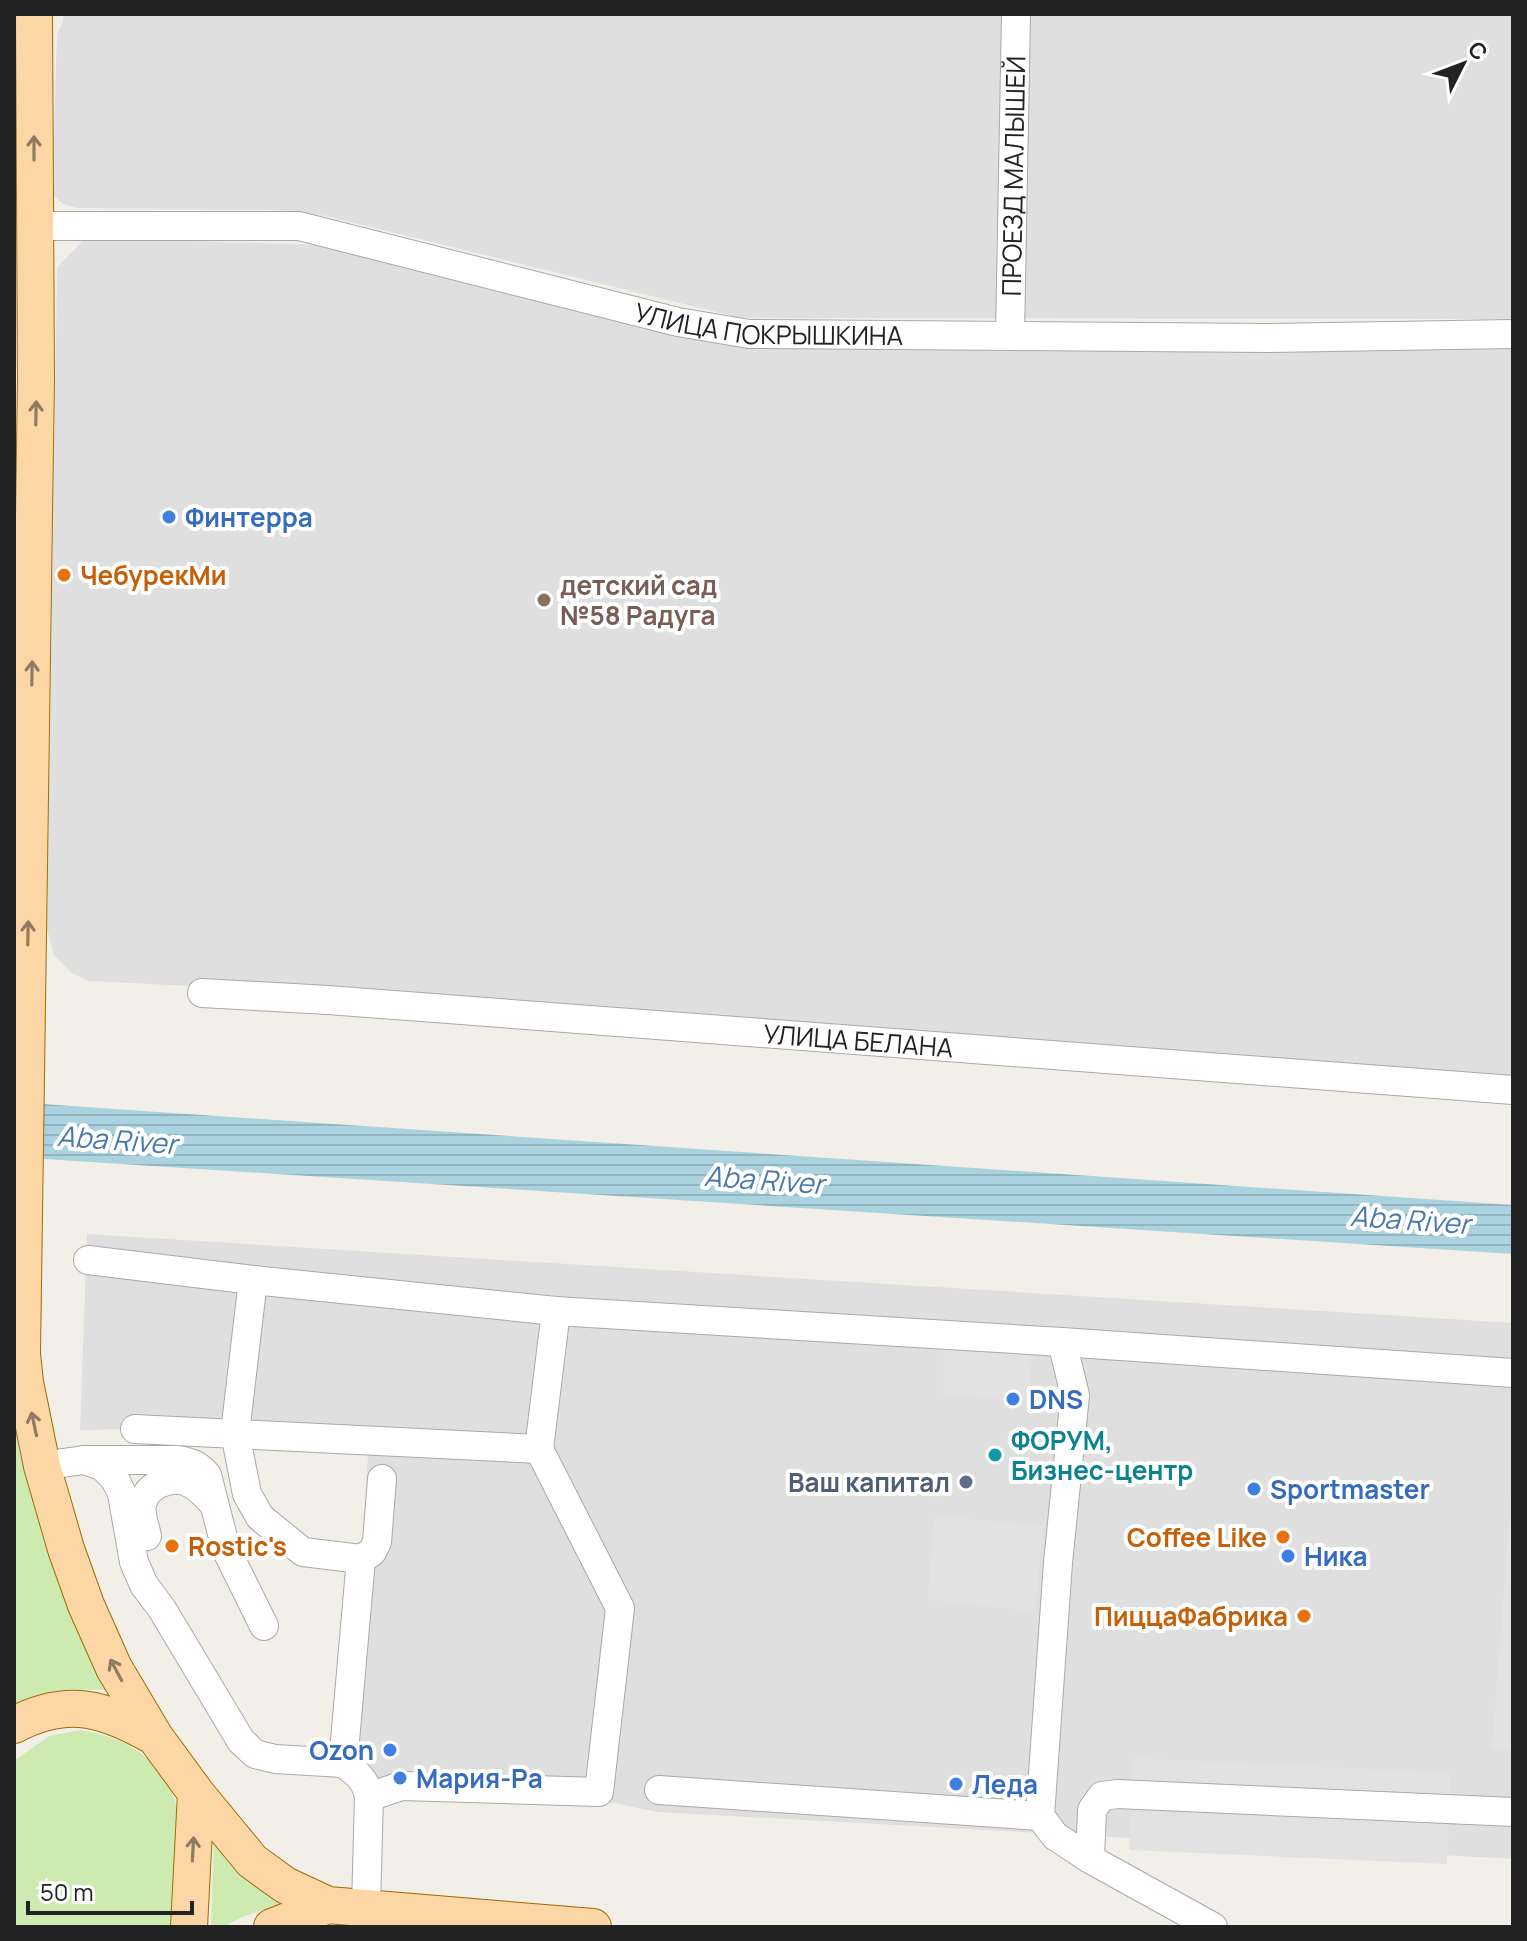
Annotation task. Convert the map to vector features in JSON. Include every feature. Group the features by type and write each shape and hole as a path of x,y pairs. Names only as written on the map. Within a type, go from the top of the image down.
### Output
{"main road":[{"path":"34,14 36,378 22,1354 42,1466 66,1549 86,1605 114,1668 155,1737 252,1861 285,1885 328,1905 593,1927"},
{"path":"14,1725 45,1713 85,1707 117,1716 155,1737"},
{"path":"189,1927 196,1793"},
{"path":"272,1927 328,1905"}],"street":[{"name":"ПРОЕЗД МАЛЫШЕЙ","path":"1010,336 1016,14"},
{"name":"УЛИЦА ПОКРЫШКИНА","path":"35,226 299,226 648,315 749,334 1268,338 1513,334"},
{"name":"УЛИЦА БЕЛАНА","path":"202,993 1513,1090"},
{"path":"88,1260 556,1311 1513,1373"},
{"path":"253,1280 235,1433 247,1494 260,1517 303,1552 361,1559 372,1552 377,1542 382,1479"},
{"path":"369,1797 401,1786 599,1792 620,1608 539,1449 556,1311"},
{"path":"1062,1342 1075,1395 1058,1563 1040,1816 1055,1836 1090,1859 1213,1927"},
{"path":"135,1429 539,1449"},
{"path":"42,1466 84,1460 191,1462 207,1475 226,1549 264,1626"},
{"path":"84,1460 102,1466 115,1479 122,1494 134,1562 144,1585 162,1609 232,1729 255,1754 275,1759 343,1763 367,1786 366,1907"},
{"path":"162,1609 141,1508 145,1494 156,1485 184,1480 199,1488 213,1503"},
{"path":"343,1763 361,1559"},
{"path":"659,1790 1040,1816"},
{"path":"1090,1859 1092,1810 1102,1796 1117,1794 1513,1812"}],"shaded area":[{"path":"63,14 1513,14 1513,319 741,318 326,216 278,210 77,208 63,204 54,196 52,185 57,34"},
{"path":"85,238 321,245 793,348 1513,349 1513,1075 252,989 89,981 71,973 54,955 47,929 57,268"},
{"path":"14,247 29,247 27,370 14,369"},
{"path":"87,1234 1513,1323 1513,1859 657,1812 615,1803 356,1787 361,1559 369,1441 135,1429 80,1430"},
{"path":"944,1328 1028,1330 1030,1400 943,1394"},
{"path":"1513,1469 1513,1750 1492,1748"},
{"path":"934,1516 1043,1526 1035,1611 928,1600"},
{"path":"1133,1758 1451,1773 1447,1864 1129,1850"}],"green space":[{"path":"14,1415 53,1566 88,1654 112,1690 49,1693 14,1706"},
{"path":"80,1730 100,1734 135,1749 149,1760 171,1790 181,1829 174,1927 14,1927 14,1761 49,1736"},
{"path":"214,1841 287,1902 242,1917 223,1927 211,1927"}],"water":[{"name":"Aba River","path":"14,1102 1513,1205 1513,1254 14,1157"}],"place":[{"name":"Финтерра","path":"169,517"},
{"name":"ЧебурекМи","path":"64,575"},
{"name":"детский сад №58 Радуга","path":"544,600"},
{"name":"DNS","path":"1013,1399"},
{"name":"ФОРУМ, Бизнес-центр","path":"995,1455"},
{"name":"Ваш капитал","path":"966,1482"},
{"name":"Sportmaster","path":"1254,1489"},
{"name":"Coffee Like","path":"1283,1537"},
{"name":"Rostic's","path":"172,1546"},
{"name":"Ника","path":"1288,1556"},
{"name":"ПиццаФабрика","path":"1304,1616"},
{"name":"Ozon","path":"390,1750"},
{"name":"Мария-Ра","path":"400,1778"},
{"name":"Леда","path":"956,1784"}]}
